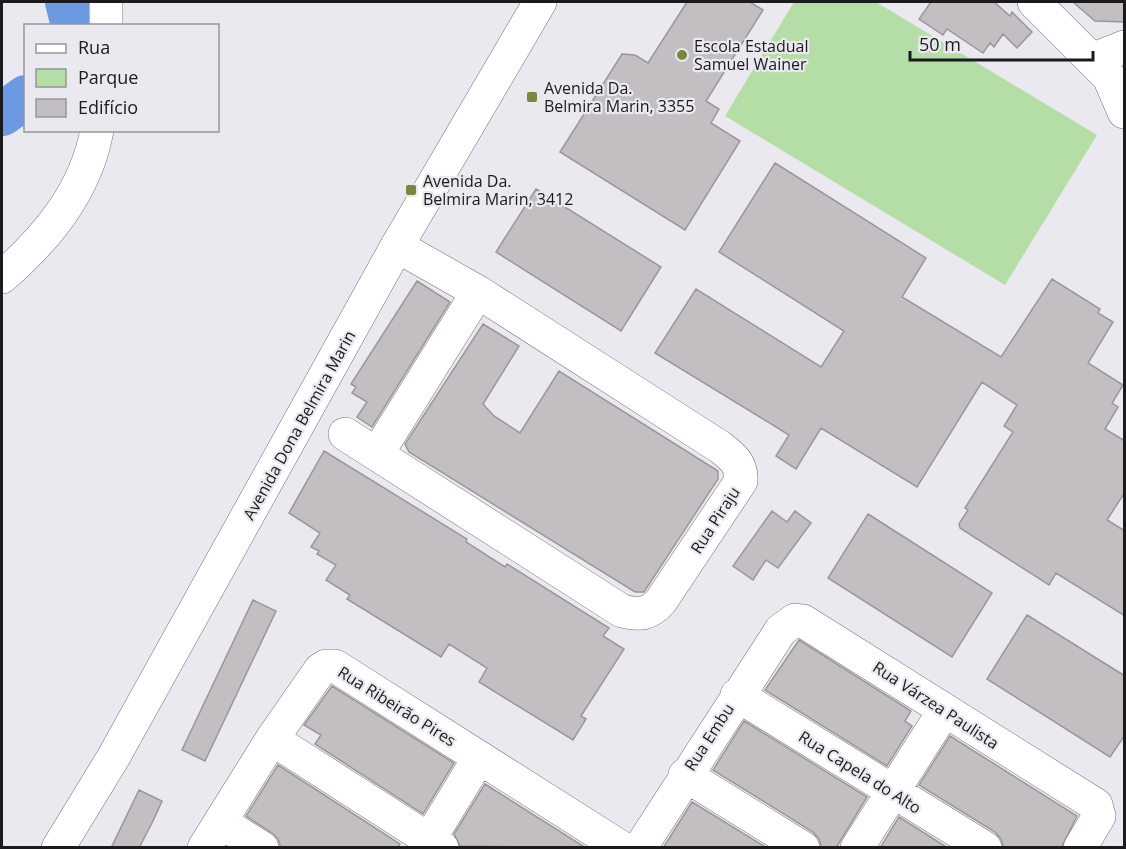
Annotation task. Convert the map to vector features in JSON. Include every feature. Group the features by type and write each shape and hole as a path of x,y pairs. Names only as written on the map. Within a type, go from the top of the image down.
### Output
{"street":[{"path":"106,2 106,24"},
{"name":"Avenida Dona Belmira Marin","path":"58,848 118,748 397,246 540,2"},
{"path":"1040,4 1109,77 1125,112"},
{"path":"1094,59 1125,47"},
{"path":"2,277 20,261 61,216 83,174 96,132"},
{"name":"Rua Piraju","path":"345,434 622,611 639,615 653,610 661,602 741,481 742,470 735,459 720,447 478,292 397,246"},
{"path":"377,454 478,292"},
{"name":"Rua Várzea Paulista","path":"781,630 795,620 803,621 1091,802 1099,811 1099,816 1080,848"},
{"name":"Rua Embu","path":"640,848 737,694 781,630"},
{"name":"Rua Ribeirão Pires","path":"213,835 272,739 320,670 326,666 335,666 622,848"},
{"name":"Rua Capela do Alto","path":"737,694 985,848"},
{"path":"857,848 944,711"},
{"path":"272,739 432,845 479,758"},
{"path":"685,775 803,848"},
{"path":"213,835 262,848"}],"green space":[{"path":"794,2 876,2 1097,135 1005,285 725,116"}],"building":[{"path":"687,2 750,2 763,10 706,101 719,109 711,123 740,141 685,230 560,152 622,54 635,55 648,63"},
{"path":"931,2 994,2 1010,16 1012,12 1032,32 1017,48 1003,34 994,47 990,43 983,53 947,29 943,35 919,19"},
{"path":"1073,2 1125,2 1125,22 1095,21"},
{"path":"775,163 926,258 902,297 1001,357 1052,279 1100,309 1098,313 1113,322 1088,363 1123,385 1112,403 1118,407 1105,429 1125,441 1125,492 1107,520 1125,531 1125,616 1056,573 1049,585 960,528 959,524 968,510 965,508 1013,432 1004,426 1017,405 982,382 917,487 821,428 796,469 776,456 789,435 655,353 696,289 821,367 844,331 719,252"},
{"path":"536,189 661,267 621,331 496,252"},
{"path":"417,281 450,302 372,427 357,417 367,402 352,393 356,387 351,384"},
{"path":"483,324 519,346 483,404 494,416 520,433 559,371 718,471 718,479 644,592 635,592 409,452 405,444"},
{"path":"324,451 467,539 466,542 505,567 507,564 609,628 603,636 624,649 581,716 586,719 573,740 479,682 487,668 449,644 441,657 347,599 350,595 326,580 336,565 317,554 319,551 311,547 320,533 289,513"},
{"path":"772,511 787,522 795,511 811,523 778,568 766,560 753,580 733,566"},
{"path":"868,514 992,593 952,657 828,578"},
{"path":"253,600 276,611 205,761 182,750"},
{"path":"1027,615 1125,676 1125,735 1110,757 987,679"},
{"path":"799,640 911,711 905,721 912,726 887,766 765,690"},
{"path":"332,686 454,763 423,814 315,744 321,735 304,725"},
{"path":"744,721 867,797 836,848 822,848 813,832 713,770"},
{"path":"950,736 1077,816 1061,848 1004,848 995,832 919,785"},
{"path":"278,765 400,844 398,848 281,848 278,839 272,833 246,816"},
{"path":"485,784 586,848 460,846 454,834"},
{"path":"139,790 162,801 153,821 139,848 111,848"},
{"path":"692,802 767,848 663,848"},
{"path":"899,817 948,848 880,848"}],"waterway":[{"path":"67,2 72,24"},
{"path":"2,114 24,98"}],"place":[{"name":"Escola Estadual Samuel Wainer","path":"682,55"},
{"name":"Avenida Da. Belmira Marin, 3355","path":"532,97"},
{"name":"Avenida Da. Belmira Marin, 3412","path":"411,190"}]}
